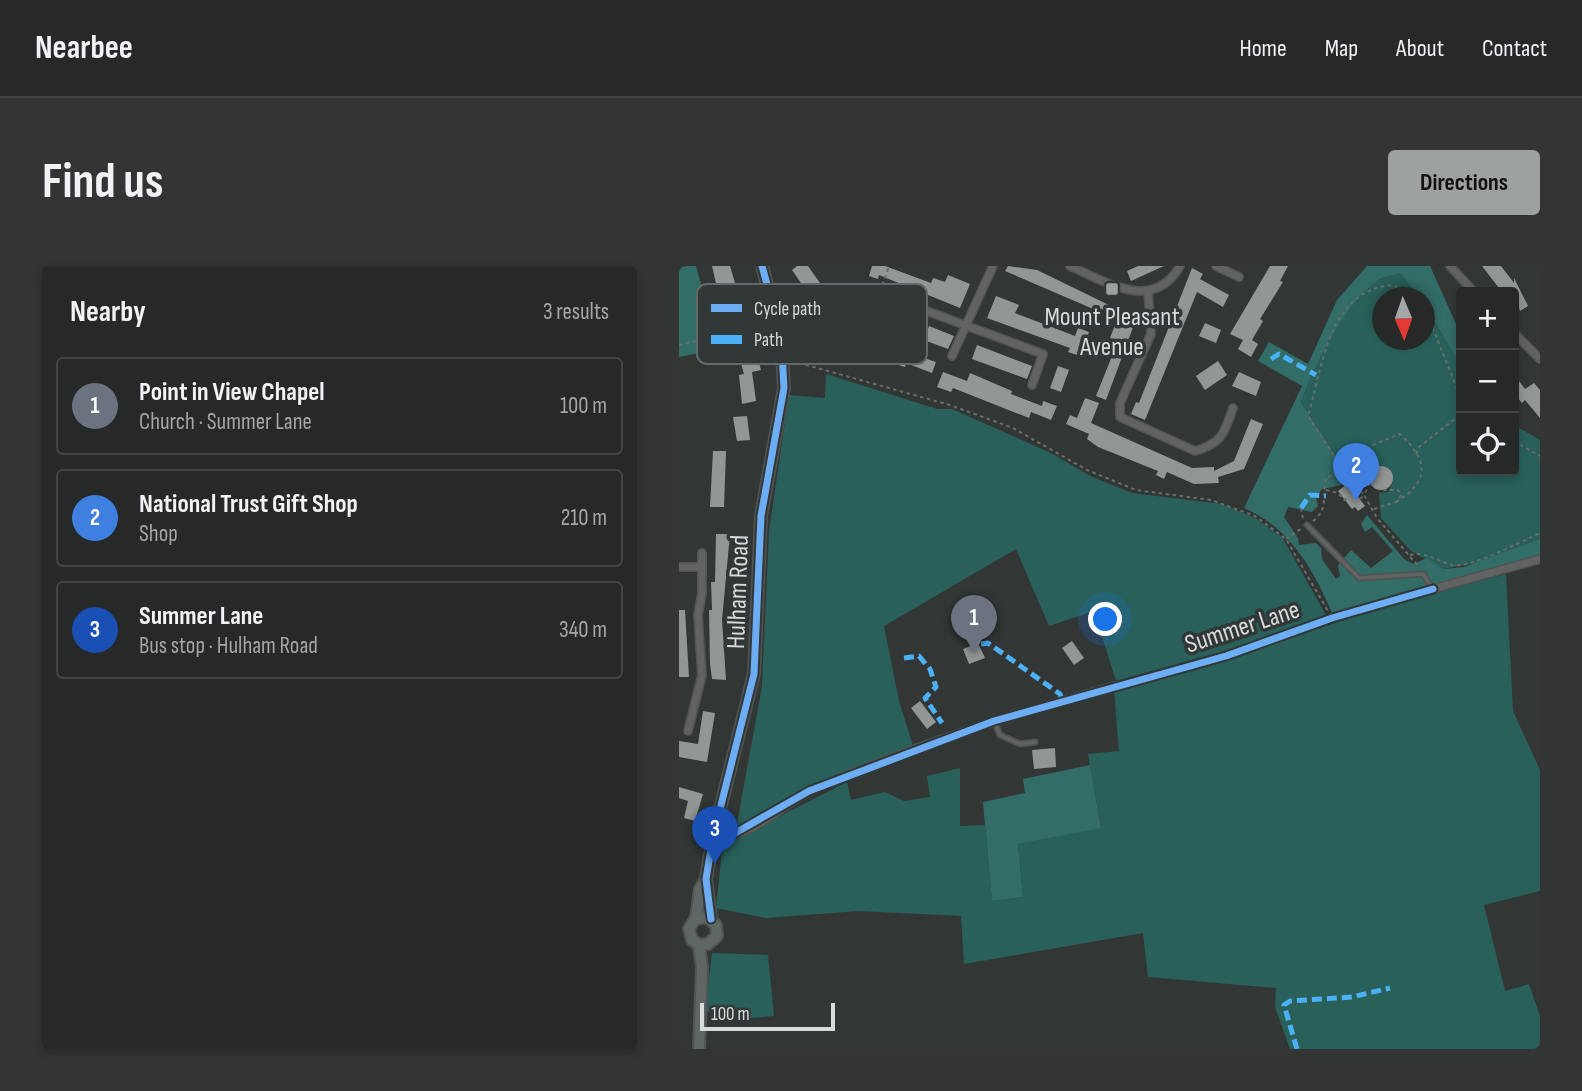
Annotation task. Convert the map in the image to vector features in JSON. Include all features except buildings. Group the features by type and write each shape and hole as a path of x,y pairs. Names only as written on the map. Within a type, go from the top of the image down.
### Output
{"street":[{"name":"Hulham Road","path":"762,266 767,284"},
{"path":"952,356 964,324 993,266"},
{"path":"1070,266 1123,290 1148,291 1165,285 1180,266"},
{"path":"1216,266 1239,277"},
{"path":"1450,266 1469,287"},
{"path":"1148,291 1151,334 1120,403 1120,417 1195,451 1214,445 1224,431 1233,408"},
{"path":"927,311 1043,354 1033,385"},
{"path":"1519,338 1540,359"},
{"name":"Hulham Road","path":"694,940 713,941 717,930 711,919 706,879 713,836 754,674 761,516 784,388 784,364"},
{"path":"688,730 702,675 698,615 702,553"},
{"path":"1433,589 1540,559"},
{"path":"679,567 702,567"},
{"path":"713,836 730,836 820,787 994,722 1115,686"},
{"path":"697,698 708,699"},
{"name":"Hulham Road","path":"699,1049 702,967 694,940 694,921 700,889 706,879"},
{"path":"679,926 711,919"}],"lane":[{"path":"1307,525 1359,578 1423,574 1433,589"},
{"path":"994,722 1000,735 1020,744 1035,742"}],"path":[{"path":"883,284 889,266"},
{"path":"1372,290 1363,292 1346,308 1320,364 1308,416 1345,473 1364,495 1377,518 1423,574"},
{"path":"1435,334 1456,387"},
{"path":"679,345 697,341"},
{"path":"805,364 976,414 1013,428 1087,470 1136,490 1197,497 1241,509 1267,523 1286,539 1332,618"},
{"path":"1416,454 1419,446 1456,418"},
{"path":"1301,508 1299,512 1308,524 1316,519 1325,502 1326,478 1345,473 1356,458 1365,456 1370,446 1400,433 1416,454 1423,472 1420,484 1396,502 1373,509"},
{"path":"1519,444 1540,456"},
{"path":"1360,499 1370,483"},
{"path":"1326,490 1338,493 1344,500 1348,498"},
{"path":"1379,490 1398,490 1401,496 1396,502"},
{"path":"1286,539 1307,525"},
{"path":"1410,555 1417,553 1452,565 1466,565 1540,533"}],"shaded area":[{"path":"679,266 696,266 701,284 697,284 697,353 679,357"},
{"path":"1367,266 1430,266 1456,324 1456,358 1435,323 1435,287 1411,287 1401,274 1388,276 1367,289 1355,302 1323,353 1301,402 1344,469 1348,469 1347,475 1339,481 1342,485 1322,489 1316,498 1318,506 1312,512 1288,507 1284,517 1298,538 1299,545 1316,543 1321,548 1322,559 1336,579 1340,576 1338,565 1351,550 1371,568 1393,551 1372,527 1365,532 1361,524 1367,515 1404,559 1413,564 1427,558 1443,569 1464,567 1540,539 1540,556 1332,613 1317,581 1298,551 1274,526 1244,508 1302,386 1258,361 1269,342 1308,364 1337,300"},
{"path":"1401,274 1411,287 1372,287 1372,350 1435,350 1435,323 1456,358 1456,476 1519,476 1519,428 1540,440 1540,539 1486,561 1443,569 1411,551 1381,518 1379,493 1388,492 1393,482 1390,469 1376,466 1365,473 1367,483 1358,489 1347,475 1348,469 1344,469 1301,402 1322,352 1343,318 1367,289 1387,276"},
{"path":"826,374 937,409 952,409 1051,453 1090,476 1132,493 1222,504 1255,518 1282,537 1326,615 1238,647 1116,681 1094,611 1049,626 1016,549 884,626 899,701 913,746 840,774 736,829 762,686 769,531 789,395 825,398"},
{"path":"1506,574 1513,711 1540,770 1540,891 1484,905 1505,991 1529,984 1540,1016 1540,1049 1290,1049 1275,1007 1276,988 1148,977 1143,933 964,964 961,916 859,911 765,918 716,908 722,850 737,838 847,782 851,800 885,792 904,801 930,797 927,776 960,768 960,826 985,825 992,901 1023,897 1018,844 1101,827 1088,754 1119,751 1114,690 1212,664 1380,608"},
{"path":"1090,765 1101,828 1018,844 1023,897 992,901 983,802 1025,793 1023,779"},
{"path":"712,953 768,955 774,1016 741,1019 705,1011"}],"marked path":[{"path":"1271,359 1279,354 1316,375"},
{"path":"1301,508 1310,495 1326,496"},
{"path":"981,644 988,643 1060,694 1062,700"},
{"path":"904,658 919,656 930,669 936,687 925,698 942,723"},
{"path":"1297,1049 1284,1005 1290,1001 1352,997 1390,988"}],"cycle path":[{"path":"762,266 767,284"},
{"path":"711,919 706,879 713,837 754,674 761,516 784,388 783,364"},
{"name":"Summer Lane","path":"713,837 730,836 809,791 994,721 1226,656 1332,618 1433,589"}],"place":[{"name":"Mount Pleasant Avenue","path":"1112,289"},
{"name":"National Trust Gift Shop","path":"1356,501"},
{"name":"Point in View Chapel","path":"974,653"},
{"name":"Summer Lane","path":"715,864"}]}
